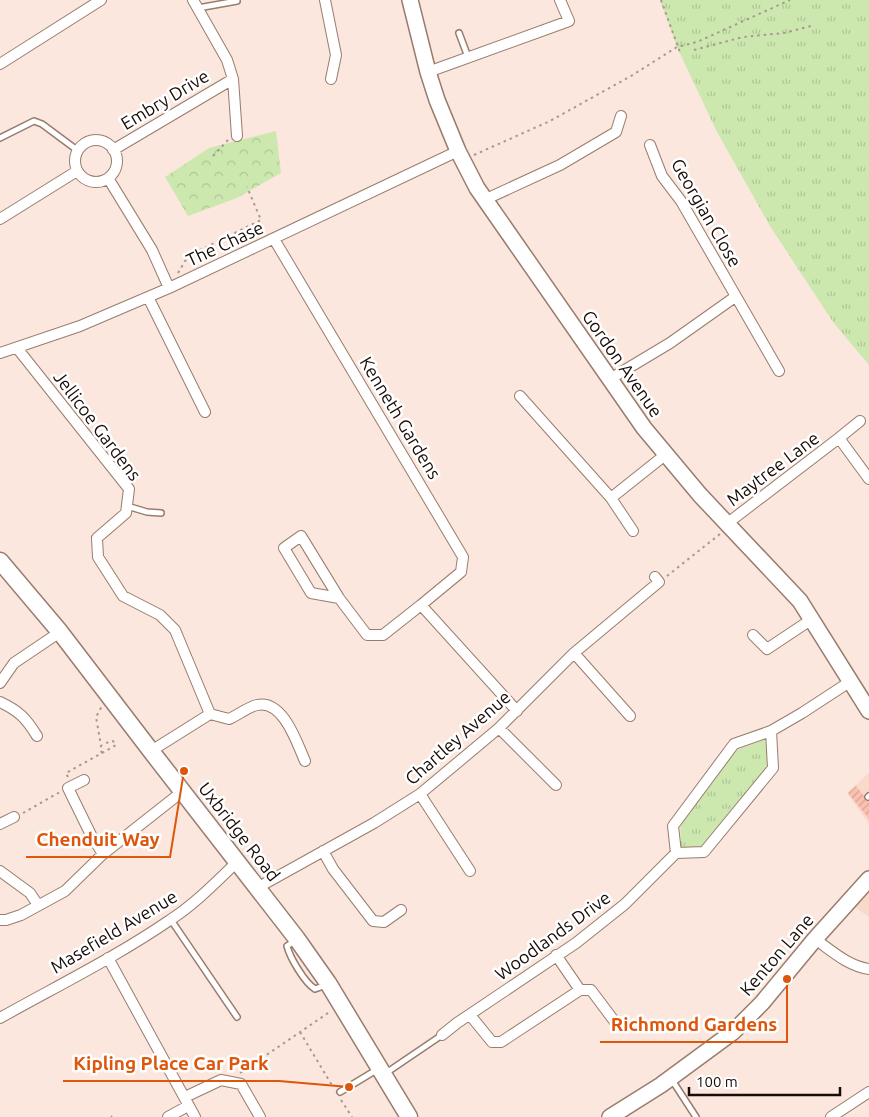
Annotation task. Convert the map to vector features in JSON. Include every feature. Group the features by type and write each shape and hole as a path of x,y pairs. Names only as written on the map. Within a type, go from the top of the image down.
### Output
{"main road":[{"name":"Uxbridge Road","path":"0,561 60,632 297,938 328,983 409,1117"}],"street":[{"path":"0,64 101,0"},
{"path":"326,0 336,55 331,79"},
{"name":"Gordon Avenue","path":"410,0 437,100 460,156 484,200 665,455 729,527 800,601 869,711"},
{"path":"428,72 569,21 560,0"},
{"path":"195,4 227,60 233,79 237,133"},
{"name":"Embry Drive","path":"113,150 233,79"},
{"path":"484,200 560,165 616,132 621,116"},
{"path":"90,141 104,142 113,150 116,164 114,171 108,178 100,181 86,179 78,171 75,164 77,150 90,141"},
{"name":"Georgian Close","path":"650,145 662,176 681,201 779,371"},
{"name":"The Chase","path":"0,353 80,326 148,297 460,156"},
{"path":"0,219 78,171"},
{"path":"108,178 152,250 169,288"},
{"name":"Kenneth Gardens","path":"274,239 463,557 461,572 383,635 367,635 339,598"},
{"path":"148,297 205,412"},
{"path":"610,379 670,342 735,297"},
{"name":"Jellicoe Gardens","path":"17,348 130,489 126,513 98,538 98,557 123,596 160,614 175,630 210,714"},
{"path":"520,396 611,498 632,531"},
{"name":"Maytree Lane","path":"729,527 733,520 860,421"},
{"path":"839,438 869,480"},
{"path":"611,498 665,455"},
{"path":"301,536 339,598 311,593 284,548 301,536"},
{"name":"Chartley Avenue","path":"257,888 374,823 420,794 499,728 574,653 657,580"},
{"path":"421,605 517,711"},
{"path":"753,635 767,649 812,619"},
{"path":"0,683 14,663 60,632"},
{"path":"574,653 630,716"},
{"path":"771,731 773,768 704,852 676,853 673,826 734,744 771,731 850,681"},
{"path":"0,702 25,717 37,736"},
{"path":"151,751 210,714 229,719 258,705 276,708 290,727 305,760"},
{"path":"499,728 556,785"},
{"path":"84,780 70,787 92,835 104,854"},
{"path":"0,920 21,915 65,891 104,854 183,791"},
{"path":"420,794 470,872"},
{"path":"0,824 14,817"},
{"path":"323,851 333,869 373,922 384,922 401,910"},
{"name":"Woodlands Drive","path":"442,1035 576,943 625,904 676,853"},
{"name":"Masefield Avenue","path":"0,1018 108,958 171,920 200,897 237,862"},
{"path":"0,871 30,893 38,905"},
{"name":"Kenton Lane","path":"610,1117 670,1078 733,1032 762,1002 815,939 867,886"},
{"path":"815,939 849,963 869,969"},
{"path":"556,955 580,990"},
{"path":"108,958 195,1117"},
{"path":"470,1015 492,1042 501,1042 580,990 591,990 616,1022"},
{"path":"168,1117 221,1080 241,1084 260,1117"},
{"path":"831,1117 869,1092"}],"lane":[{"path":"195,4 237,0"},
{"path":"459,33 468,57"},
{"path":"0,138 34,121 42,124 77,150"},
{"path":"127,506 147,512 161,513"},
{"path":"171,920 237,1017"},
{"path":"340,1092 382,1071 442,1035"},
{"path":"670,1078 696,1117"}],"path":[{"path":"661,0 681,55"},
{"path":"460,156 550,121 631,76 677,47 697,42 790,0"},
{"path":"694,50 743,37 784,33 811,26"},
{"path":"213,156 237,133"},
{"path":"169,288 188,256 261,220 247,187"},
{"path":"657,580 729,527"},
{"path":"102,753 96,717 102,706 112,699"},
{"path":"14,817 70,787 66,773 116,745 111,741 101,746"},
{"path":"228,1081 341,1004"},
{"path":"300,1032 352,1117"}],"shaded area":[{"path":"869,773 869,824 847,793"},
{"path":"869,893 869,917 855,907"}],"green space":[{"path":"660,0 869,0 869,365 833,322 770,226 717,132 677,47"},
{"path":"276,131 281,173 237,198 188,216 165,177 209,148"},
{"path":"765,739 769,767 702,847 681,847 680,820 735,751"}],"building":[{"path":"856,786 865,800 869,802 869,819 848,793"}],"place":[{"name":"Chenduit Way","path":"184,771"},
{"name":"Richmond Gardens","path":"787,979"},
{"name":"Kipling Place Car Park","path":"349,1087"}]}
